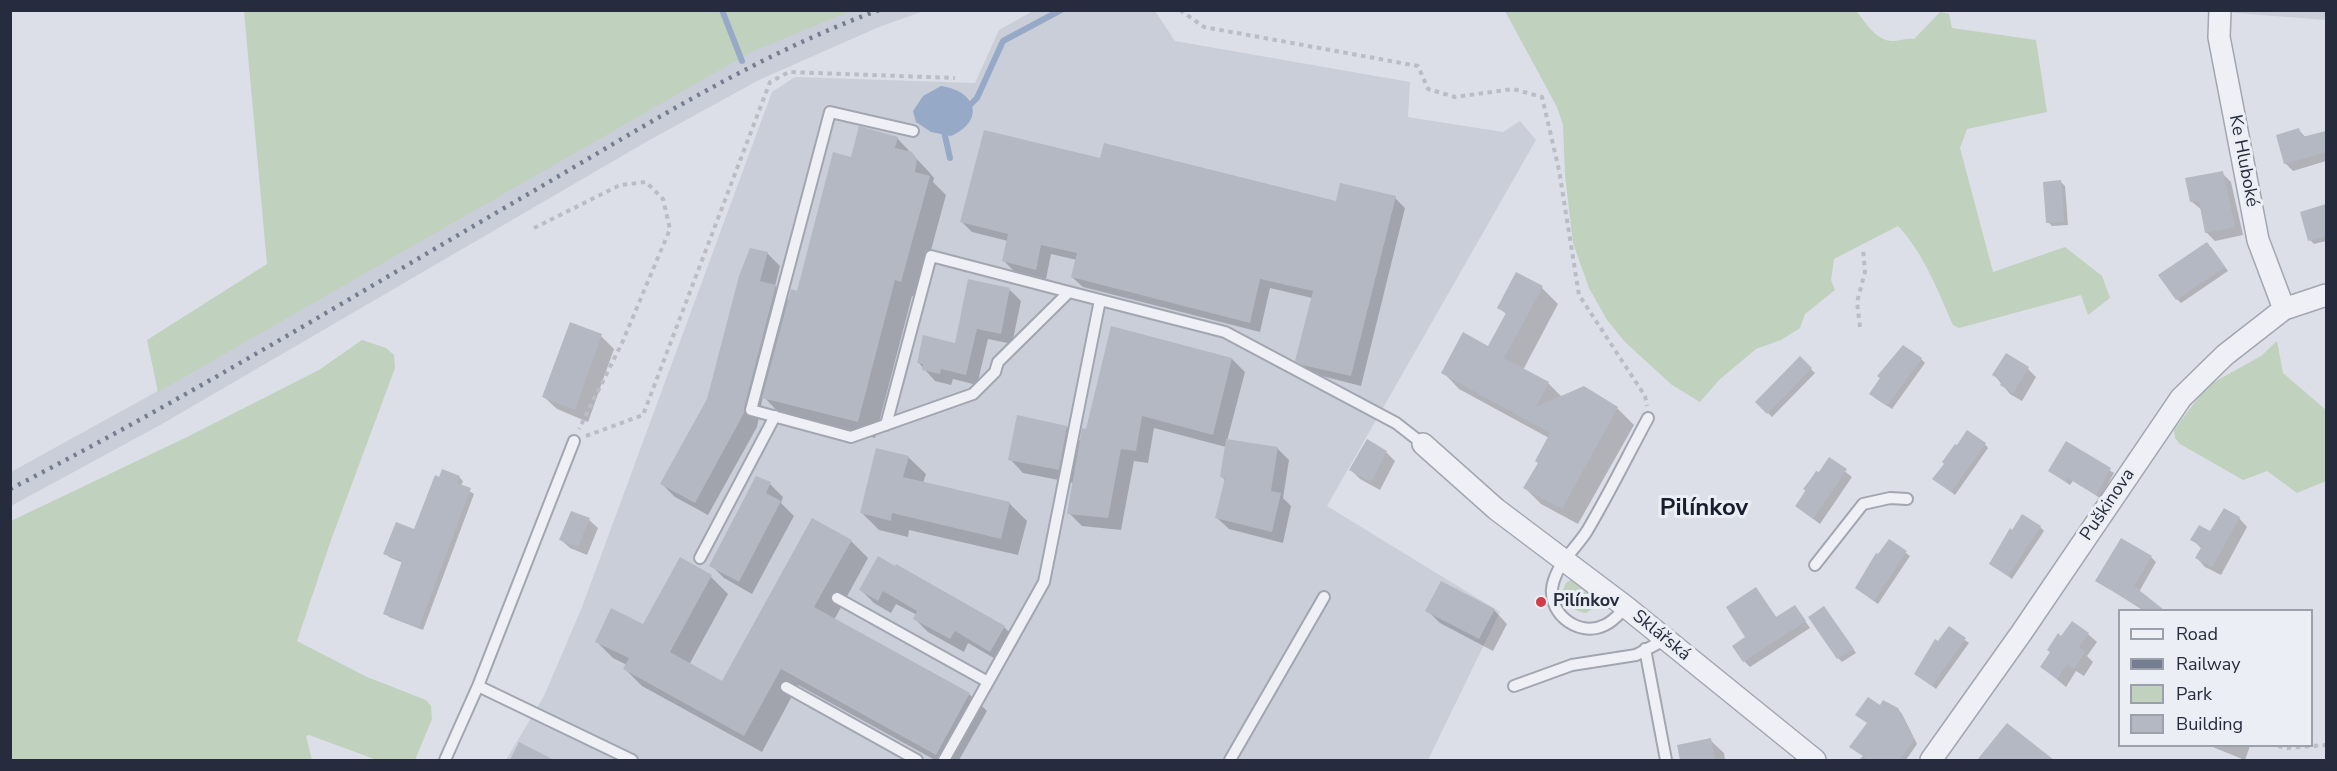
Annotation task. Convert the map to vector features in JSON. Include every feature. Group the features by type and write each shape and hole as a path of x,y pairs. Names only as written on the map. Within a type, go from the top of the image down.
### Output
{"street":[{"name":"Ke Hluboké","path":"2220,10 2219,37 2258,240 2283,309"},
{"name":"Puškinova","path":"1931,760 2022,632 2181,398 2225,355 2283,309 2326,295"},
{"name":"Sklářská","path":"1423,444 1496,509 1626,607 1815,760"}],"lane":[{"path":"913,131 830,112 751,410 851,437 973,394 995,372 998,362 1069,292"},
{"path":"886,425 931,256 1225,332 1396,423 1423,444"},
{"path":"944,760 1044,582 1100,300"},
{"path":"700,558 775,416"},
{"path":"1626,607 1604,626 1581,628 1570,624 1561,616 1551,600 1554,580 1587,531 1648,417"},
{"path":"445,760 478,686 574,441"},
{"path":"1815,565 1863,504 1890,498 1906,498"},
{"path":"1230,760 1324,597"},
{"path":"837,598 988,682"},
{"path":"1514,686 1572,665 1636,655 1666,639"},
{"path":"1645,650 1666,760"},
{"path":"478,686 629,760"},
{"path":"786,687 917,760"}],"path":[{"path":"1180,10 1204,27 1418,66 1428,89 1455,97 1513,89 1542,97 1559,170 1579,295 1645,396 1648,417"},
{"path":"574,441 643,415 770,82 789,72 955,78"},
{"path":"534,228 620,185 646,182 663,199 670,229 622,343 574,441"},
{"path":"1860,327 1857,302 1865,273 1863,249"},
{"path":"2282,747 2299,747"}],"shaded area":[{"path":"839,11 924,11 879,27 759,80 646,142 162,424 11,506 11,472 147,397 746,53"},
{"path":"1033,11 1155,11 1175,41 1410,82 1408,117 1503,132 1520,121 1536,140 1327,506 1500,612 1428,760 506,760 544,696 582,607 772,92 795,77 975,83 999,30"},
{"path":"2211,11 2326,11 2326,20"}],"green space":[{"path":"244,10 851,11 751,52 158,392 147,340 267,264"},
{"path":"1505,11 1856,11 1877,35 1894,41 1914,39 1940,12 1949,14 1952,28 2036,40 2047,112 1967,129 1960,148 1993,272 2065,247 2102,276 2110,298 2088,315 2081,295 1959,328 1953,325 1923,260 1898,226 1834,259 1831,280 1835,290 1805,314 1800,328 1781,340 1756,349 1719,380 1700,402 1672,385 1625,342 1607,320 1589,288 1573,243 1565,175 1563,125 1557,107"},
{"path":"362,340 386,348 394,355 395,368 331,540 297,641 367,677 426,700 431,706 432,719 415,760 377,760 309,735 306,736 312,760 11,760 11,521 187,437 319,370"},
{"path":"2277,341 2283,373 2326,410 2326,481 2297,493 2267,471 2243,480 2180,444 2175,438 2174,430 2207,386 2261,356"},
{"path":"1572,579 1598,601 1595,607 1586,613 1571,607 1564,597 1562,592 1566,583"}],"water":[{"path":"941,86 962,94 969,100 972,107 969,122 951,136 931,132 916,122 913,111 923,96"}],"building":[{"path":"859,126 898,137 895,148 912,152 917,159 915,172 930,176 901,282 895,280 858,422 762,398 791,289 797,291 833,152 851,157"},
{"path":"2299,128 2302,137 2326,131 2326,152 2284,164 2276,135"},
{"path":"984,130 1100,158 1104,143 1336,201 1340,183 1396,196 1351,376 1302,365 1295,361 1313,291 1260,279 1250,323 1071,277 1077,253 1041,245 1036,270 1002,261 1008,234 960,222"},
{"path":"2223,171 2235,227 2205,233 2199,201 2190,202 2185,178"},
{"path":"2061,180 2064,222 2046,223 2043,182"},
{"path":"2326,204 2326,236 2308,241 2300,212"},
{"path":"2207,242 2225,267 2176,300 2158,275"},
{"path":"750,248 768,252 760,281 776,285 744,413 695,503 660,484 707,399 739,276"},
{"path":"1516,272 1543,286 1504,358 1549,382 1536,407 1584,386 1618,407 1562,509 1523,488 1538,463 1535,461 1550,433 1441,373 1463,332 1488,346 1506,313 1497,308"},
{"path":"968,279 1010,288 1001,334 977,329 966,375 941,369 940,374 922,370 923,364 917,363 923,335 955,343"},
{"path":"570,322 602,334 575,410 542,397"},
{"path":"1111,326 1232,358 1213,435 1142,416 1136,451 1121,449 1108,518 1067,514 1082,428 1086,429"},
{"path":"1903,345 1922,358 1887,406 1869,394 1880,378 1877,376"},
{"path":"2006,353 2029,367 2013,393 2000,385 2002,381 1992,375"},
{"path":"1800,356 1812,368 1767,414 1755,402"},
{"path":"1017,415 1067,426 1059,470 1008,460"},
{"path":"1967,430 1986,443 1951,492 1932,479"},
{"path":"1226,439 1278,447 1271,491 1281,493 1272,532 1215,518 1225,478 1220,477"},
{"path":"1367,439 1387,451 1371,482 1349,470"},
{"path":"2066,441 2111,468 2096,495 2068,478 2066,482 2048,471"},
{"path":"876,448 909,456 903,477 1010,502 1001,539 892,513 891,521 860,513"},
{"path":"1829,457 1847,469 1813,519 1795,506 1806,491 1803,489"},
{"path":"442,469 460,476 457,483 471,488 419,627 383,614 402,561 383,554 396,522 414,529 435,475 439,477"},
{"path":"756,476 771,482 766,493 781,501 739,582 709,566"},
{"path":"2224,508 2240,517 2212,567 2195,558 2202,546 2190,540 2199,525 2210,531"},
{"path":"571,511 590,518 578,547 559,540"},
{"path":"2022,514 2041,526 2008,576 1989,564 2010,528 2012,530"},
{"path":"812,518 852,540 814,607 970,693 936,755 781,669 744,736 623,669 629,658 595,642 611,608 643,624 680,557 712,575 670,652 722,681"},
{"path":"2121,538 2152,556 2134,586 2163,609 2143,609 2095,581"},
{"path":"1889,539 1907,551 1874,601 1855,588 1876,553 1878,554"},
{"path":"878,556 1005,626 990,652 955,631 950,639 913,619 917,611 883,591 878,601 859,590"},
{"path":"1441,581 1495,609 1479,639 1425,611"},
{"path":"1756,587 1776,617 1795,605 1806,621 1743,662 1732,646 1745,637 1726,607"},
{"path":"1824,606 1854,649 1837,659 1808,617"},
{"path":"2072,621 2089,633 2079,647 2085,652 2074,669 2067,664 2057,679 2040,667 2050,652 2047,650 2058,633 2061,636"},
{"path":"1949,626 1966,638 1932,686 1914,674 1935,639 1938,641"},
{"path":"1868,697 1880,705 1883,700 1898,708 1914,739 1900,760 1869,760 1849,747 1867,723 1855,715"},
{"path":"2007,723 2054,760 1977,760"},
{"path":"1711,738 1715,760 1680,760 1677,745"},
{"path":"519,742 554,760 510,760"}],"waterway":[{"path":"722,10 742,61"},
{"path":"966,109 977,98 1003,41 1061,10"},
{"path":"943,127 950,158"}],"railway":[{"path":"10,489 207,382 744,70 788,48 879,10"}],"place":[{"name":"Pilínkov","path":"1541,602"}],"district":[{"name":"Pilínkov","path":"1704,509"}]}
